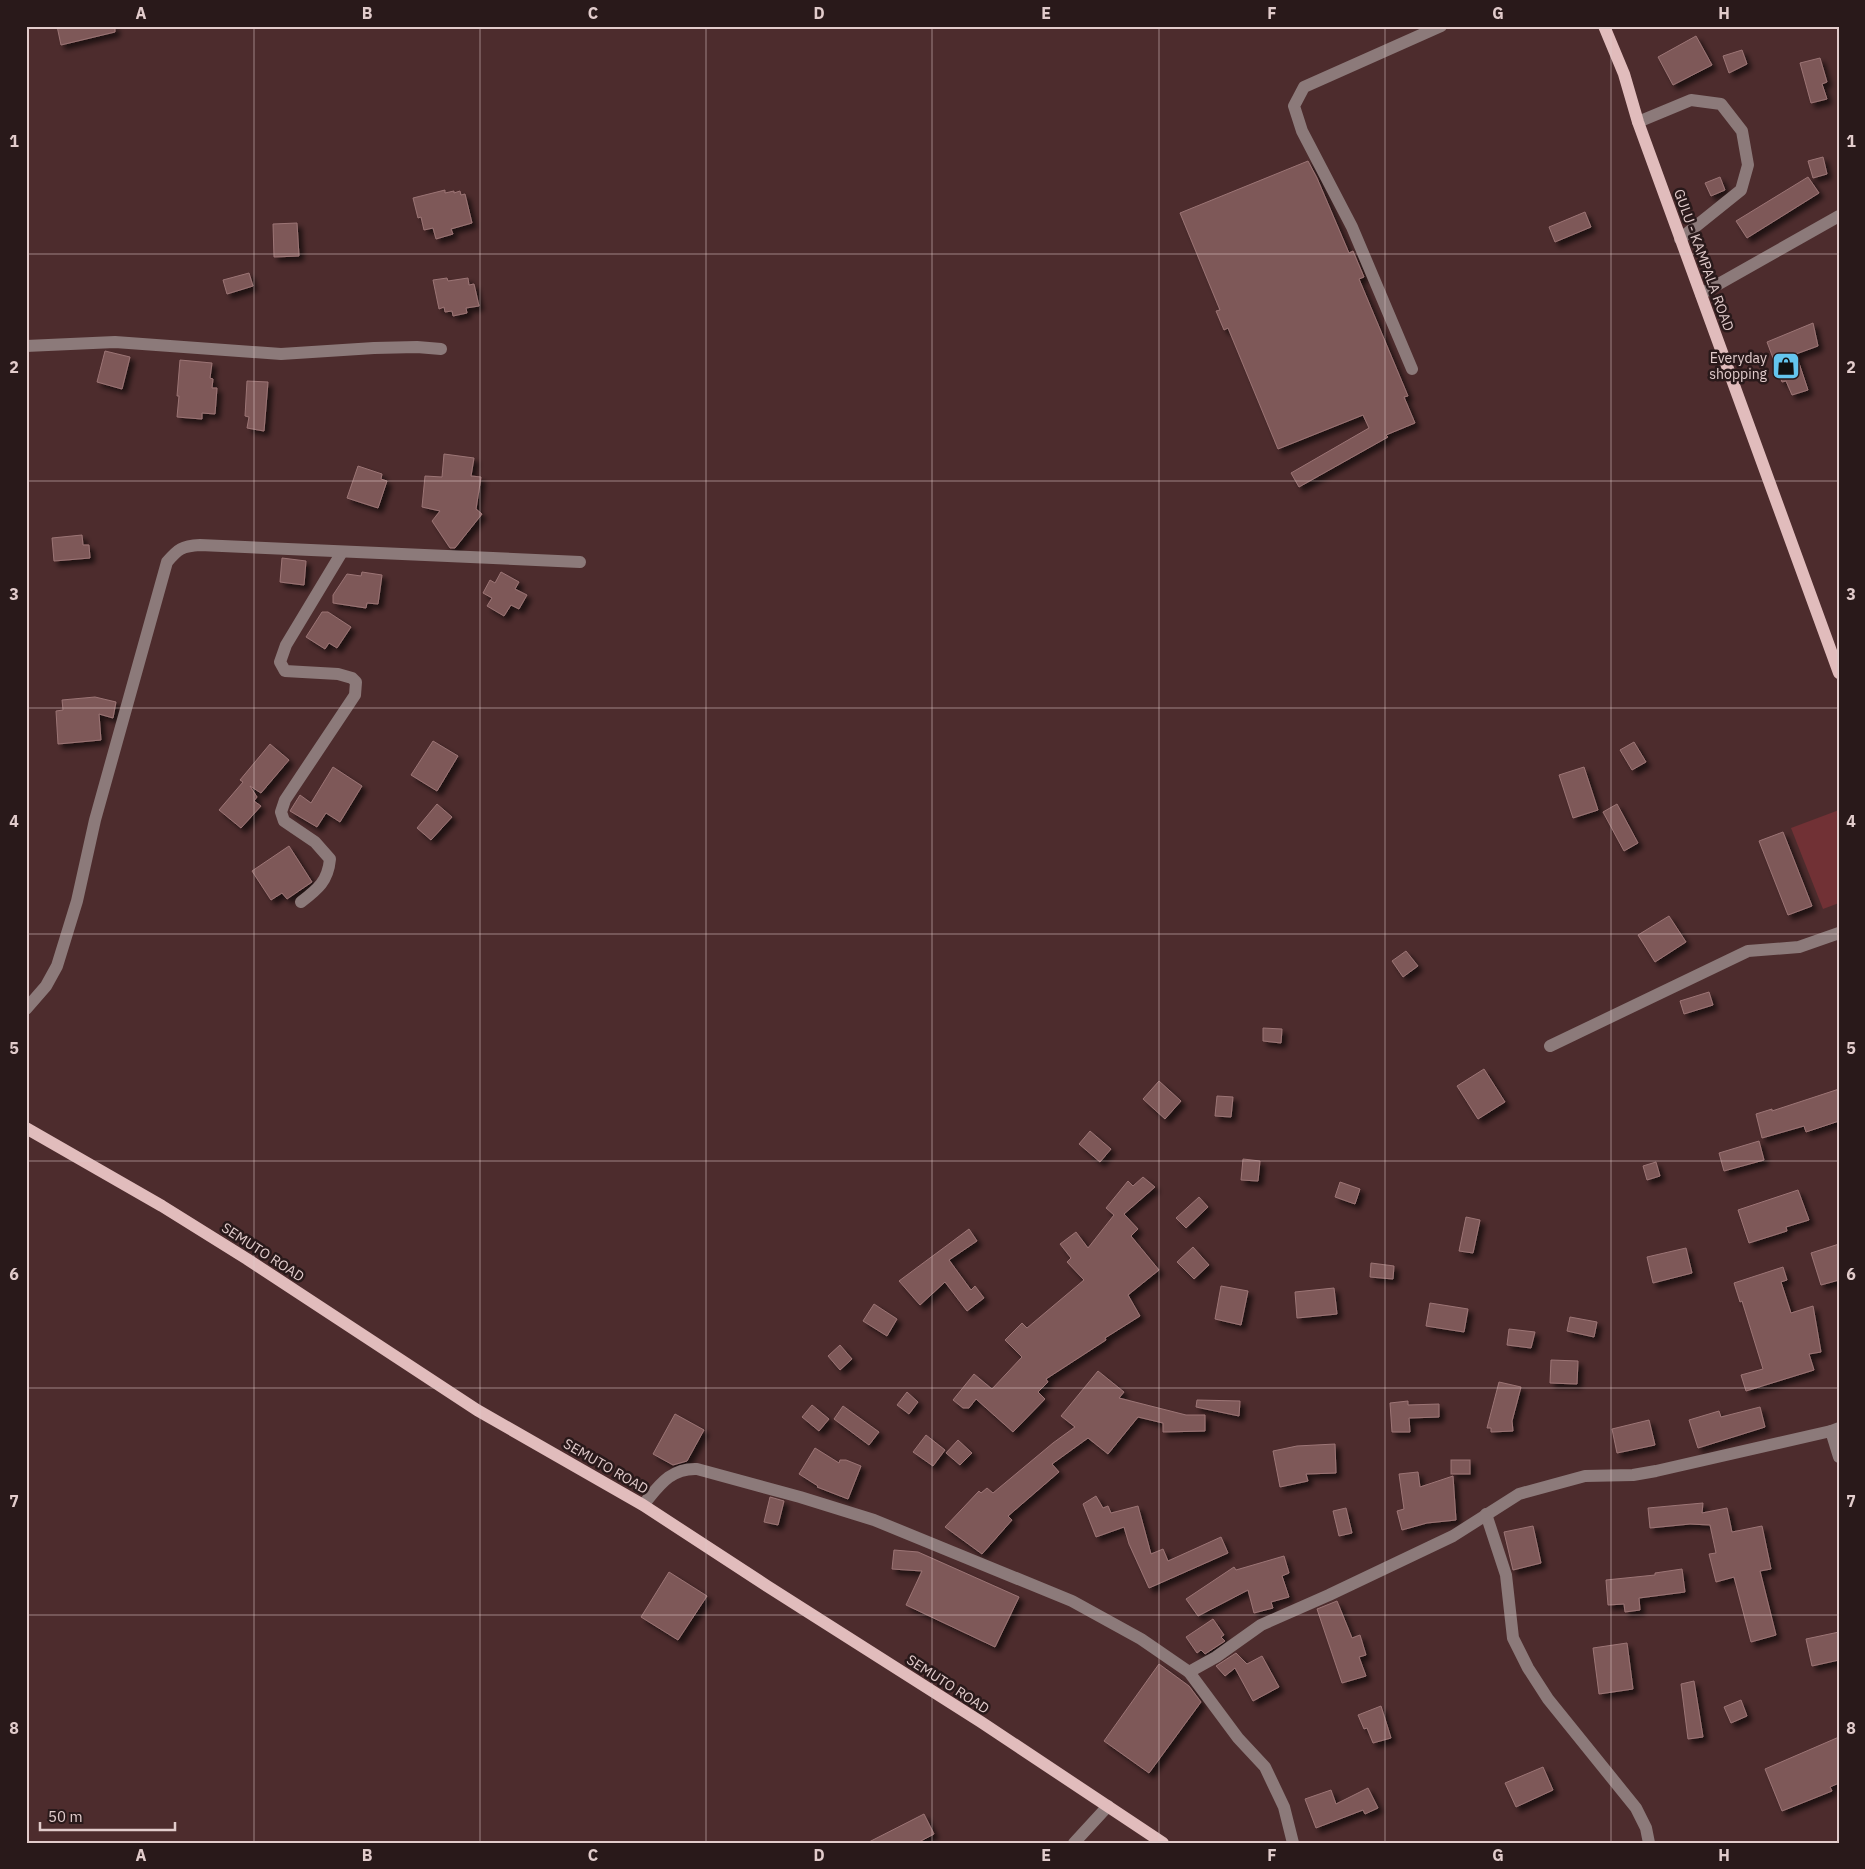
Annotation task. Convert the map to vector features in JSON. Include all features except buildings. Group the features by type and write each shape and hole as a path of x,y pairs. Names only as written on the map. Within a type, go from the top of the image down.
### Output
{"main road":[{"name":"GULU - KAMPALA ROAD","path":"1604,26 1624,74 1638,122 1839,673"},
{"name":"SEMUTO ROAD","path":"26,1128 185,1220 477,1410 643,1505 981,1722 1163,1843"}],"street":[{"path":"1412,369 1352,227 1302,131 1294,106 1304,87 1441,26"},
{"path":"1638,122 1692,100 1721,104 1742,132 1748,165 1741,190 1680,239"},
{"path":"1701,294 1839,216"},
{"path":"26,346 115,342 282,354 374,348 417,347 441,349"},
{"path":"26,1009 46,986 57,966 76,901 94,820 166,562 176,551 187,546 580,562"},
{"path":"301,902 315,891 329,873 330,858 315,842 284,820 281,812 285,800 355,695 356,682 352,678 338,674 285,672 280,662 286,644 342,552"},
{"path":"1550,1046 1748,951 1799,947 1839,933"},
{"path":"1189,1672 1216,1657 1261,1626 1431,1547 1453,1536 1519,1494 1543,1486 1585,1476 1633,1475 1656,1471 1835,1430 1839,1457"},
{"path":"643,1505 665,1479 685,1469 697,1469 874,1520 1072,1601 1141,1639 1189,1672 1238,1738 1265,1767 1284,1807 1293,1843"},
{"path":"1486,1514 1506,1575 1514,1638 1528,1668 1548,1700 1636,1808 1646,1828 1649,1843"},
{"path":"1074,1843 1108,1806"}],"shaded area":[{"path":"1839,810 1839,903 1823,909 1791,828"}],"place":[{"name":"Everyday shopping","path":"1786,366"}]}
